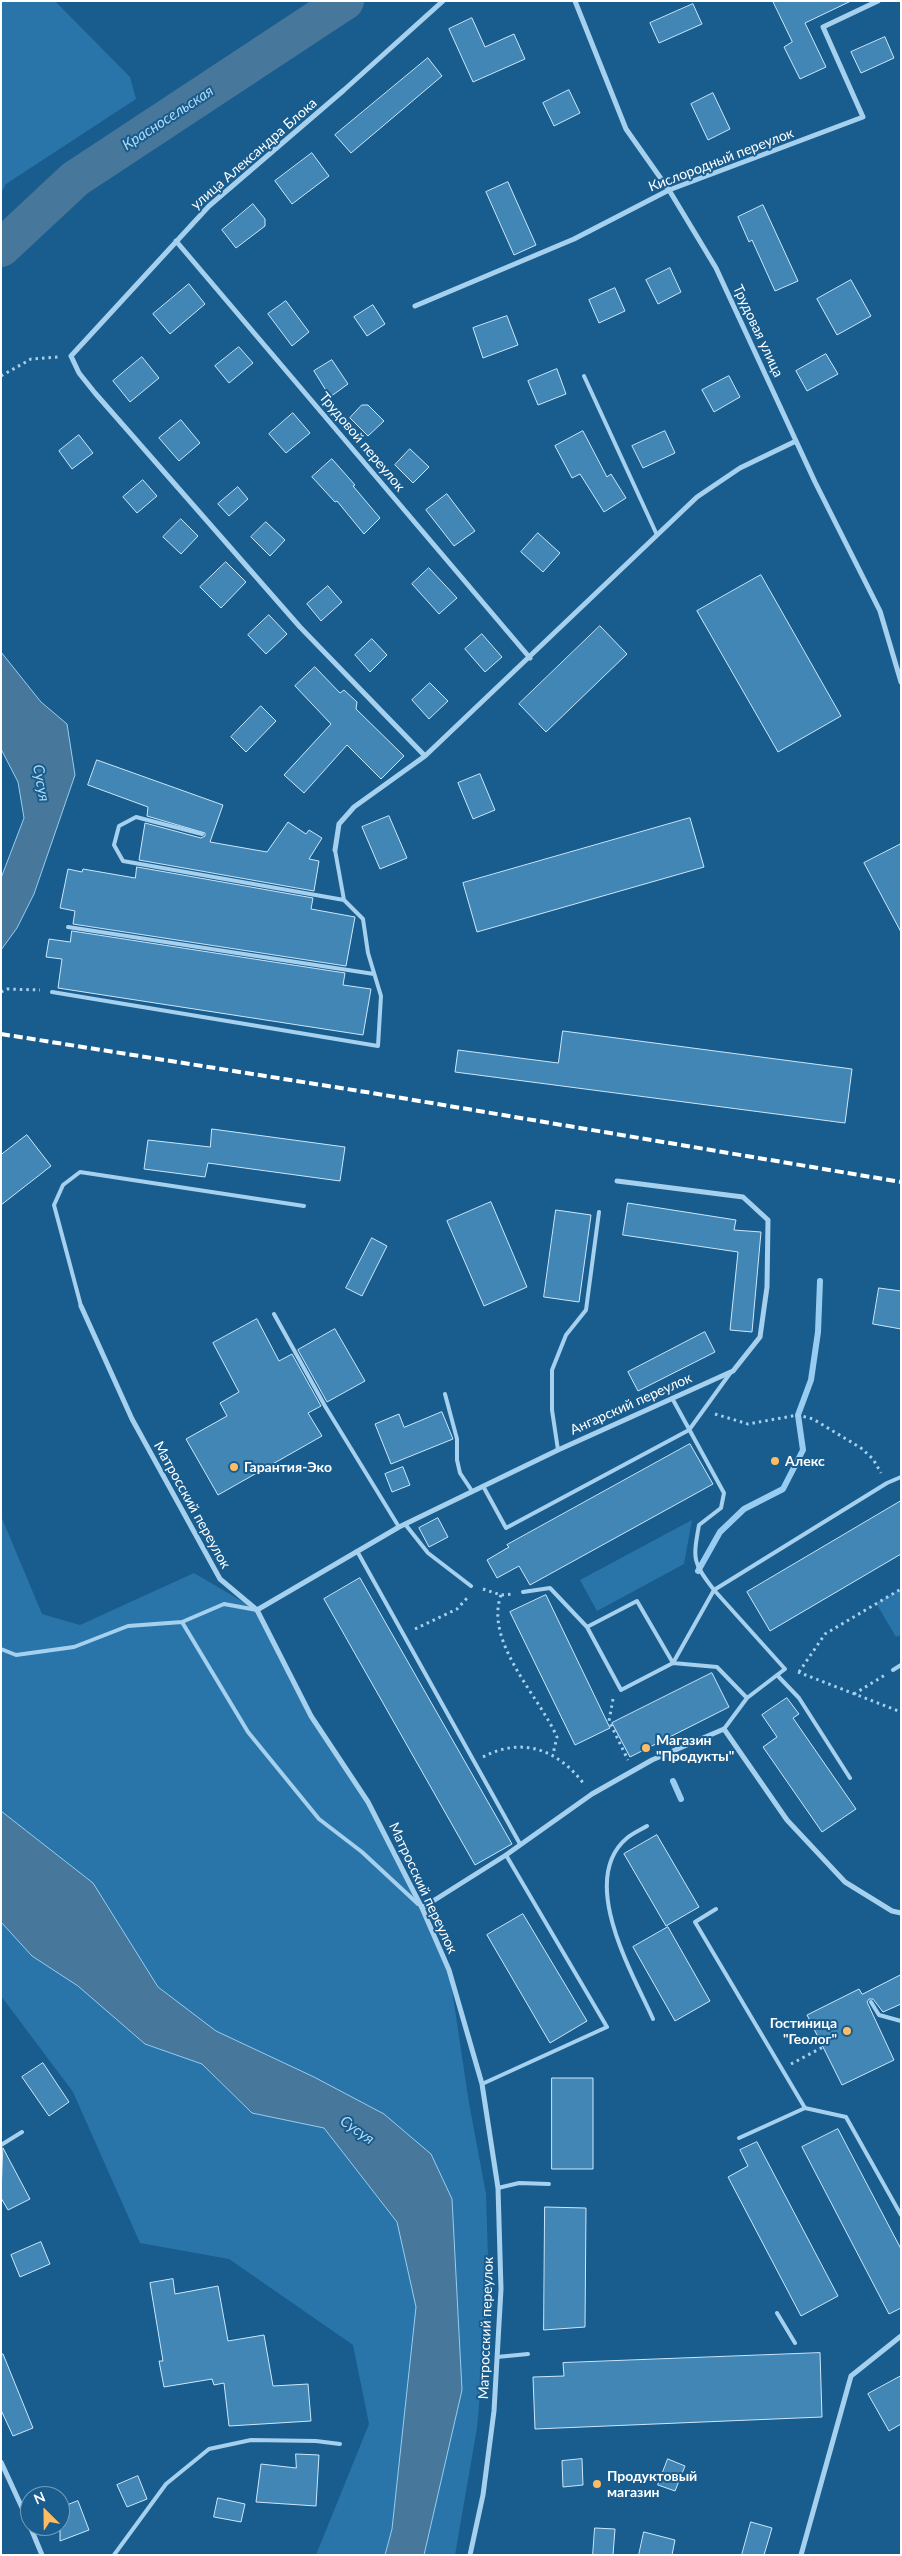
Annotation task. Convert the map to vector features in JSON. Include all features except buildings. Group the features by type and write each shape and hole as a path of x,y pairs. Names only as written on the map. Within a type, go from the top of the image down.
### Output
{"street":[{"name":"улица Александра Блока","path":"71,356 209,206 344,90 443,1"},
{"name":"Трудовая улица","path":"575,1 626,129 669,190 716,268 796,441 880,611 901,682"},
{"name":"Кислородный переулок","path":"415,306 574,239 669,190 863,117 823,26 878,1"},
{"name":"Трудовой переулок","path":"176,241 530,658"},
{"path":"71,356 79,374 95,393 300,627 425,756"},
{"path":"335,850 339,824 354,807 425,756 697,497 740,468 796,441"},
{"name":"Ангарский переулок","path":"257,1610 399,1527 558,1450 733,1371 760,1337 767,1287 768,1220 743,1197 617,1182"},
{"name":"Матросский переулок","path":"81,1306 132,1419 220,1579 257,1610 311,1716 368,1802 422,1908 449,1970 482,2084 498,2188 501,2289 494,2411 484,2495 470,2555"},
{"path":"422,1908 506,1855 592,1794 633,1770 724,1729 788,1820 845,1882 892,1911 901,1913"},
{"path":"801,2555 851,2376 901,2336"},
{"path":"1,2462 20,2503"},
{"path":"34,2536 42,2555"}],"lane":[{"path":"584,376 657,535"},
{"path":"202,834 136,817 119,826 114,845 123,861 344,900"},
{"path":"52,992 378,1046 381,996 368,953 363,919 344,900 335,850"},
{"path":"68,927 374,974"},
{"path":"81,1306 54,1206 63,1185 80,1172 304,1206"},
{"path":"558,1450 552,1410 552,1370 566,1335 586,1310 599,1212"},
{"path":"274,1314 325,1406 399,1527"},
{"path":"483,1486 506,1528 689,1430 733,1371"},
{"path":"444,1394 457,1439 456,1460 460,1473 472,1491"},
{"path":"672,1398 724,1493 720,1508 699,1525 694,1556 698,1571 786,1669 748,1698 724,1729"},
{"path":"523,1592 550,1588 587,1627 621,1690 672,1663 714,1590 887,1483 901,1478"},
{"path":"406,1524 428,1552 471,1586"},
{"path":"357,1551 520,1844"},
{"path":"587,1627 637,1601 672,1663"},
{"path":"1,1649 16,1655 74,1647 128,1626 182,1622 224,1604 257,1610"},
{"path":"182,1622 248,1732 319,1819 362,1852 422,1908"},
{"path":"672,1663 717,1667 748,1698"},
{"path":"893,1670 901,1665"},
{"path":"777,1675 799,1698 850,1778"},
{"path":"647,1826 626,1838 616,1851 609,1868 606,1893 612,1926 653,2019"},
{"path":"482,2084 607,2027 506,1855"},
{"path":"716,1910 695,1922 804,2108"},
{"path":"871,2002 880,2015 901,2021"},
{"path":"739,2138 804,2108 846,2117 901,2215"},
{"path":"1,2145 22,2132"},
{"path":"498,2188 519,2182 549,2184"},
{"path":"777,2313 796,2343"},
{"path":"497,2357 528,2354"},
{"path":"114,2555 166,2484 209,2448 251,2440 316,2441 340,2444"}],"path":[{"path":"1,376 31,359 71,356"},
{"path":"1,992 17,989 52,992"},
{"path":"707,1404 716,1414 748,1424 798,1415 813,1419 873,1459 887,1483"},
{"path":"403,1635 457,1609 467,1599 471,1586 501,1595 523,1592"},
{"path":"799,1672 825,1634 901,1589"},
{"path":"501,1595 497,1607 496,1620 508,1652 557,1737 553,1754"},
{"path":"786,1669 799,1672 901,1712"},
{"path":"854,1695 893,1670"},
{"path":"621,1690 612,1700 609,1721 633,1770"},
{"path":"474,1762 497,1750 512,1747 528,1747 553,1754 571,1767 592,1794"},
{"path":"781,2068 823,2047"}],"shaded area":[{"path":"1,1 55,1 130,77 136,99 6,184 1,193"},
{"path":"1,1516 42,1614 80,1625 194,1573 257,1610 311,1716 368,1802 449,1970 469,2103 486,2194 489,2291 477,2428 455,2555 424,2555 462,2389 452,2199 314,2077 216,2031 158,1987 93,1883 1,1811"},
{"path":"692,1520 684,1564 597,1611 580,1580"},
{"path":"901,1589 901,1635 896,1637 876,1603"},
{"path":"1,1922 32,1956 78,1986 145,2044 202,2064 252,2113 324,2128 397,2222 416,2307 392,2529 385,2555 316,2555 369,2424 353,2345 229,2259 140,2243 73,2092 1,1996"}],"water":[{"name":"Сусуя","path":"1,652 41,702 67,724 75,775 34,894 17,928 1,950 1,878 24,818 18,782 1,749"},
{"name":"Сусуя","path":"1,1811 93,1883 158,1987 216,2031 314,2077 384,2114 431,2154 452,2199 462,2390 424,2555 385,2555 392,2529 416,2307 397,2222 324,2128 252,2113 202,2064 145,2044 78,1986 32,1956 1,1922"}],"waterway":[{"name":"Красносельская","path":"1,248 75,179 345,1"},
{"path":"698,1571 720,1532 744,1509 783,1489 803,1450 798,1415 811,1380 818,1332 820,1281"},
{"path":"673,1781 681,1799"}],"railway":[{"path":"1,1034 372,1093 901,1182"}],"place":[{"name":"Алекс","path":"775,1461"},
{"name":"Гарантия-Эко","path":"234,1467"},
{"name":"Магазин \"Продукты\"","path":"646,1748"},
{"name":"Гостиница \"Геолог\"","path":"847,2031"},
{"name":"Продуктовый магазин","path":"597,2484"}]}
